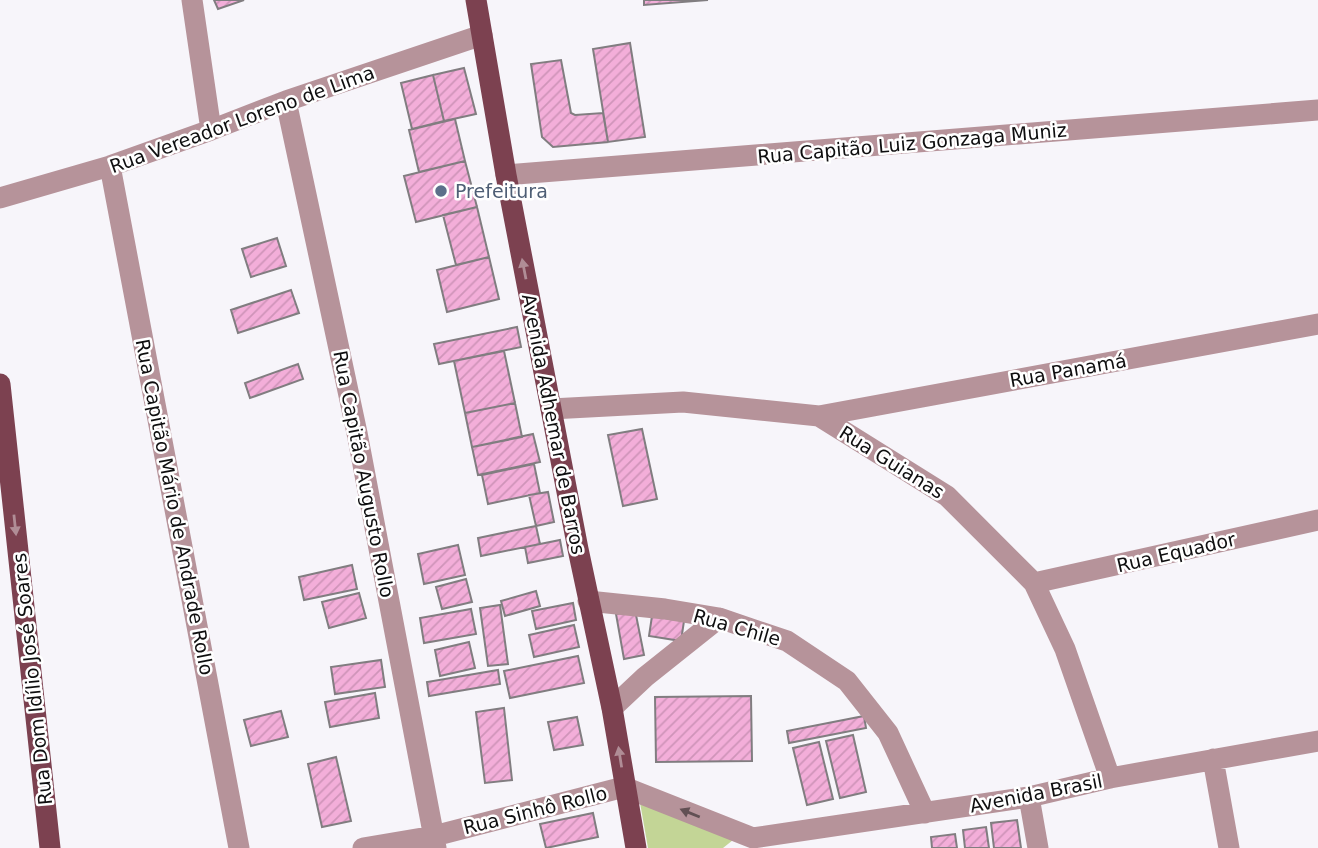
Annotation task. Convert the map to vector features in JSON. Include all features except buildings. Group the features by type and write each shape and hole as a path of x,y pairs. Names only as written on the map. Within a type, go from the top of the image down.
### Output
{"main road":[{"name":"Avenida Adhemar de Barros","path":"476,0 506,175 588,601 612,708 636,848"},
{"name":"Rua Dom Idílio José Soares","path":"0,384 50,848"}],"street":[{"path":"192,0 211,130"},
{"name":"Rua Vereador Loreno de Lima","path":"0,198 110,166 286,100 482,35"},
{"name":"Rua Capitão Augusto Rollo","path":"286,100 357,433 435,842"},
{"name":"Rua Capitão Luiz Gonzaga Muniz","path":"506,175 607,158 1318,110"},
{"name":"Rua Capitão Mário de Andrade Rollo","path":"110,166 239,848"},
{"name":"Rua Panamá","path":"819,416 1318,324"},
{"name":"Rua Guianas","path":"551,409 683,402 819,416 947,496 1034,583 1065,649 1110,778"},
{"name":"Rua Equador","path":"1034,583 1318,520"},
{"name":"Rua Chile","path":"588,601 719,618 787,641 847,681 888,733 925,813"},
{"path":"612,708 645,677 719,618"},
{"name":"Avenida Brasil","path":"624,787 748,843 837,838 925,813 1029,797 1110,778 1318,741"},
{"path":"1213,760 1229,848"},
{"name":"Rua Sinhô Rollo","path":"363,848 435,842 624,787"},
{"path":"1029,797 1038,848"}],"green space":[{"path":"639,797 733,840 723,848 648,848"}],"place":[{"name":"Prefeitura","path":"441,191"}]}
